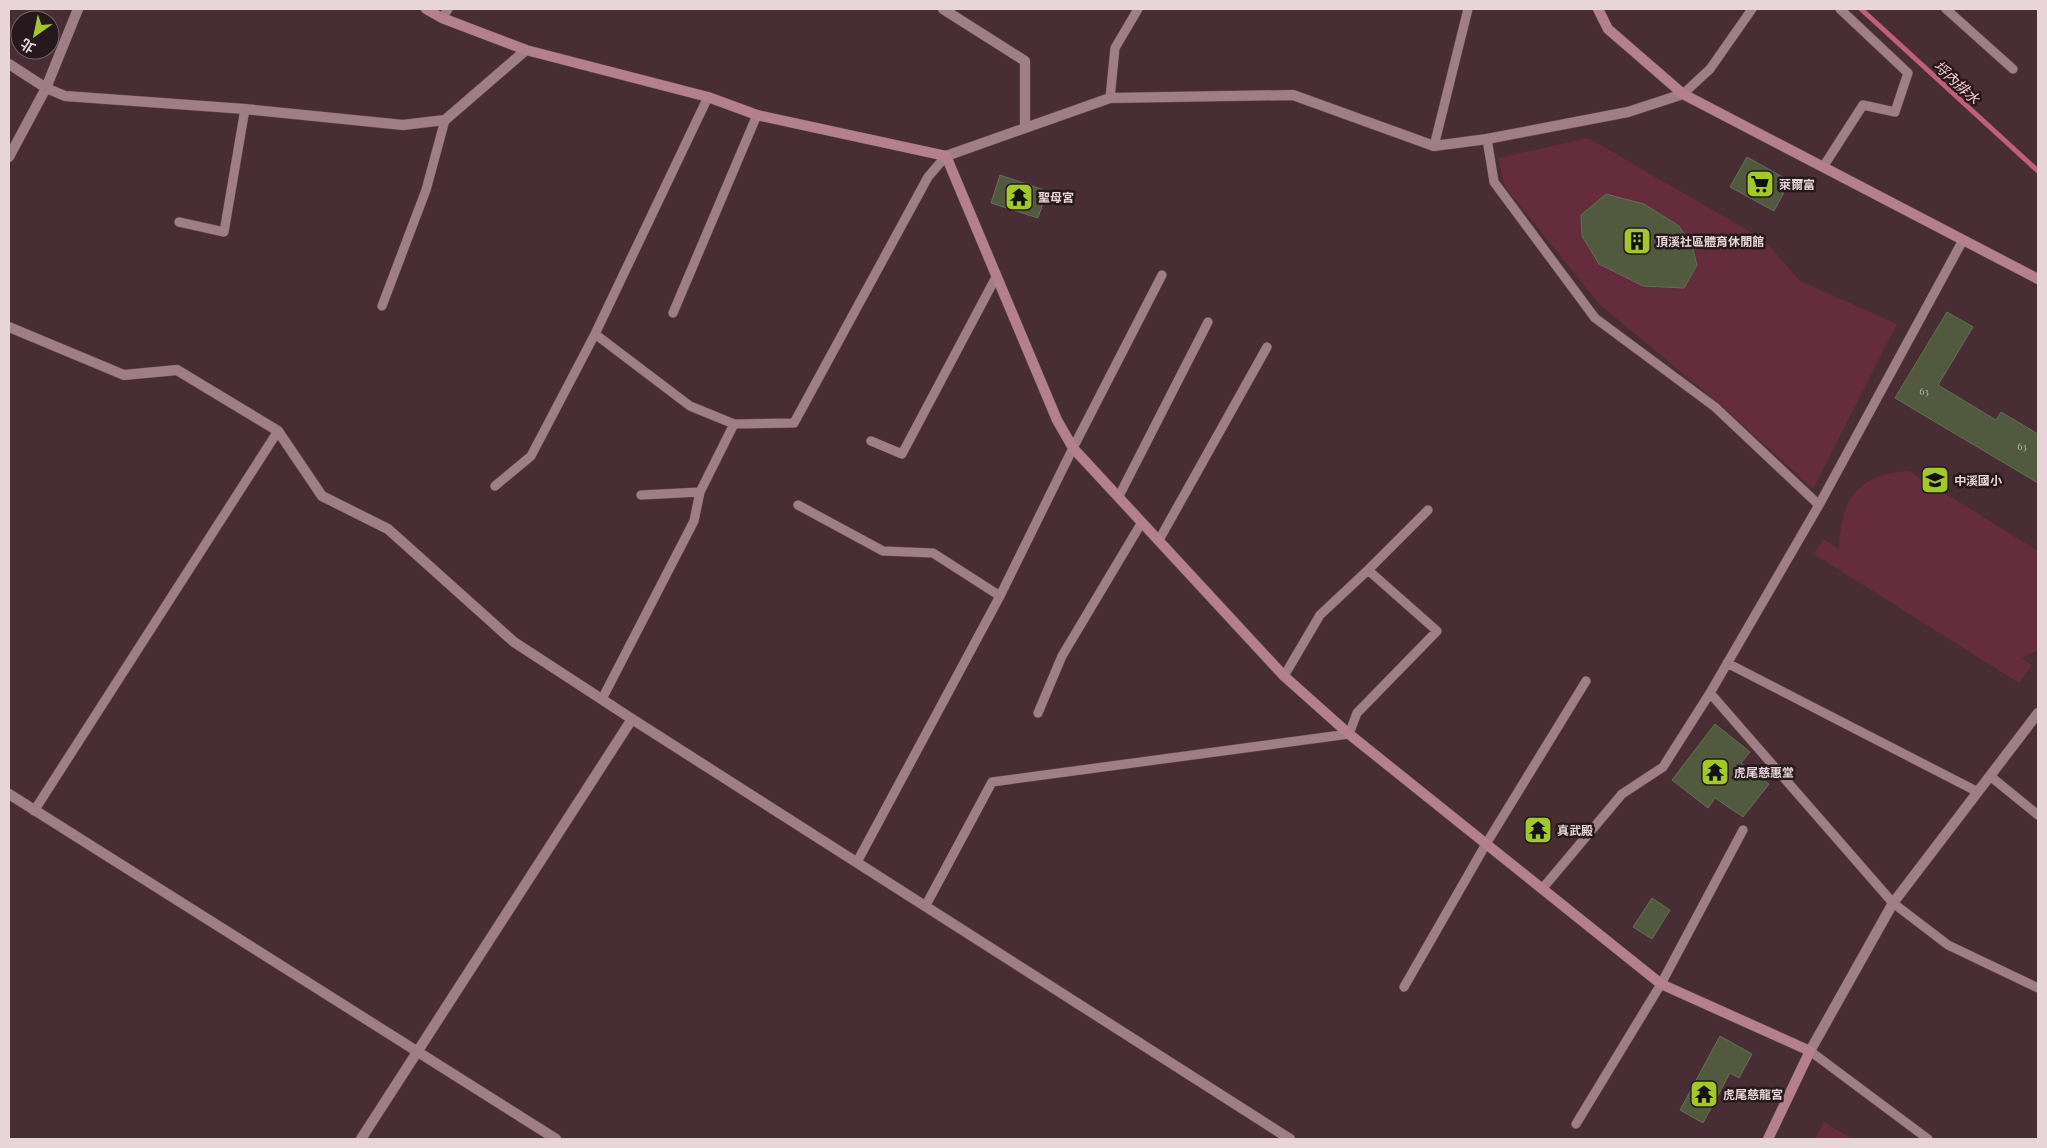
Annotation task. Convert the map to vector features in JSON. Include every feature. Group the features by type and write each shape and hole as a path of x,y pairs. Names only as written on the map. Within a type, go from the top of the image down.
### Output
{"street":[{"path":"9,158 46,88 78,9"},
{"path":"426,9 445,13 526,50 708,97 756,114 946,156 1110,98 1293,95 1434,146 1487,139 1628,112 1682,94"},
{"path":"943,9 1025,61 1025,127"},
{"path":"1598,9 1608,29 1682,94 2038,279"},
{"path":"9,64 46,88 65,96 245,109 403,125 445,120 526,50"},
{"path":"946,156 1057,420 1073,448 1284,676 1349,734 1661,984 1810,1051"},
{"path":"9,327 124,375 177,370 278,431 322,496 388,529 514,642 1290,1139"},
{"path":"1768,1139 1810,1051 1893,903 2038,713"},
{"path":"361,1139 632,719"},
{"path":"9,794 418,1050 556,1139"}],"lane":[{"path":"1110,98 1116,48 1138,9"},
{"path":"1434,146 1468,9"},
{"path":"1682,94 1710,69 1752,9"},
{"path":"1823,167 1863,105 1895,112 1908,73 1840,9"},
{"path":"1946,9 2013,69"},
{"path":"495,486 531,456 594,334 708,97"},
{"path":"179,222 224,232 245,109"},
{"path":"673,313 756,114"},
{"path":"382,306 426,190 445,120"},
{"path":"1487,139 1494,182 1595,318 1715,407 1819,506"},
{"path":"594,334 690,406 734,424 794,424 928,177 946,156"},
{"path":"1542,889 1622,794 1663,767 1710,693 1819,506 1963,240"},
{"path":"857,862 1000,596 1073,448 1162,275"},
{"path":"871,441 902,454 996,277"},
{"path":"1119,496 1208,322"},
{"path":"1159,540 1267,347"},
{"path":"602,699 694,521 700,492 734,424"},
{"path":"34,811 278,431"},
{"path":"642,494 700,492"},
{"path":"798,505 883,551 933,554 1000,596"},
{"path":"1284,676 1320,615 1428,510"},
{"path":"1038,713 1062,656 1142,522"},
{"path":"926,906 992,782 1349,734 1357,713 1437,630 1368,570"},
{"path":"1728,662 1978,792"},
{"path":"1404,987 1486,844 1586,681"},
{"path":"1710,693 1893,903 1948,945 2038,988"},
{"path":"1990,776 2038,815"},
{"path":"1576,1124 1661,984 1744,830"},
{"path":"1810,1051 1928,1139"}],"shaded area":[{"path":"1588,138 1763,239 1800,281 1897,324 1813,489 1721,405 1600,305 1505,187 1498,158"},
{"path":"1909,471 2038,551 2038,650 2021,658 2032,665 2019,683 1814,554 1823,539 1839,549 1843,516 1855,492 1876,477"},
{"path":"1824,1122 1852,1139 1815,1139"}],"building":[{"name":"萊爾富","path":"1747,157 1790,181 1774,211 1730,187"},
{"name":"聖母宮","path":"1000,175 1047,191 1038,218 991,203"},
{"name":"頂溪社區體育休閒館","path":"1606,194 1644,204 1679,226 1692,245 1697,265 1684,288 1643,286 1599,264 1582,236 1581,215"},
{"path":"1947,312 1973,327 1938,385 1996,420 2001,412 2038,434 2038,483 1895,398"},
{"name":"虎尾慈惠堂","path":"1715,724 1750,752 1741,763 1769,784 1743,817 1715,798 1708,808 1672,780"},
{"path":"1652,898 1670,910 1652,939 1633,927"},
{"name":"虎尾慈龍宮","path":"1720,1036 1752,1054 1739,1078 1730,1073 1703,1123 1680,1110"}],"waterway":[{"name":"埒內排水","path":"1861,9 2038,171"}],"place":[{"name":"萊爾富","path":"1760,184"},
{"name":"聖母宮","path":"1019,197"},
{"name":"頂溪社區體育休閒館","path":"1637,241"},
{"name":"中溪國小","path":"1935,480"},
{"name":"虎尾慈惠堂","path":"1715,772"},
{"name":"真武殿","path":"1538,830"},
{"name":"虎尾慈龍宮","path":"1704,1094"}]}
